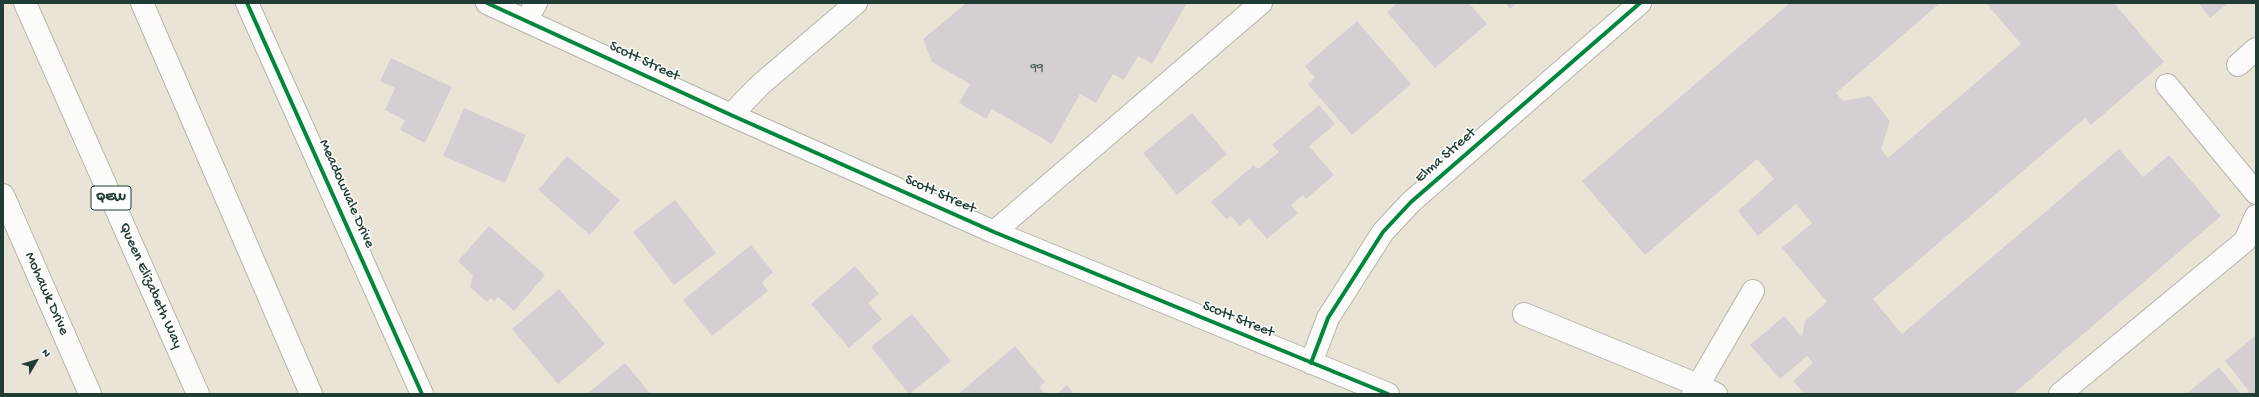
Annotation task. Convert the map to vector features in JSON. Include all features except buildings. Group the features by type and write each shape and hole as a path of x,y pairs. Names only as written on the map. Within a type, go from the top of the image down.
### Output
{"main road":[{"name":"Queen Elizabeth Way","path":"25,3 198,394"},
{"path":"142,3 311,394"},
{"name":"Meadowvale Drive","path":"247,3 422,394"},
{"name":"Scott Street","path":"488,3 531,12 730,115 994,232 1388,394"},
{"path":"730,115 760,85 856,3"},
{"path":"994,232 1261,3"},
{"name":"Elma Street","path":"1311,363 1328,318 1383,232 1411,202 1640,3"},
{"path":"2238,65 2256,49"},
{"path":"2167,85 2256,193"},
{"name":"Mohawk Drive","path":"3,195 90,394"},
{"path":"2060,394 2245,241 2256,216"},
{"path":"1524,314 1702,391 1753,291"}],"cycle path":[{"path":"247,3 422,394"},
{"path":"487,3 731,115 994,232 1388,394"},
{"path":"1311,363 1328,318 1383,232 1411,202 1640,3"}]}
